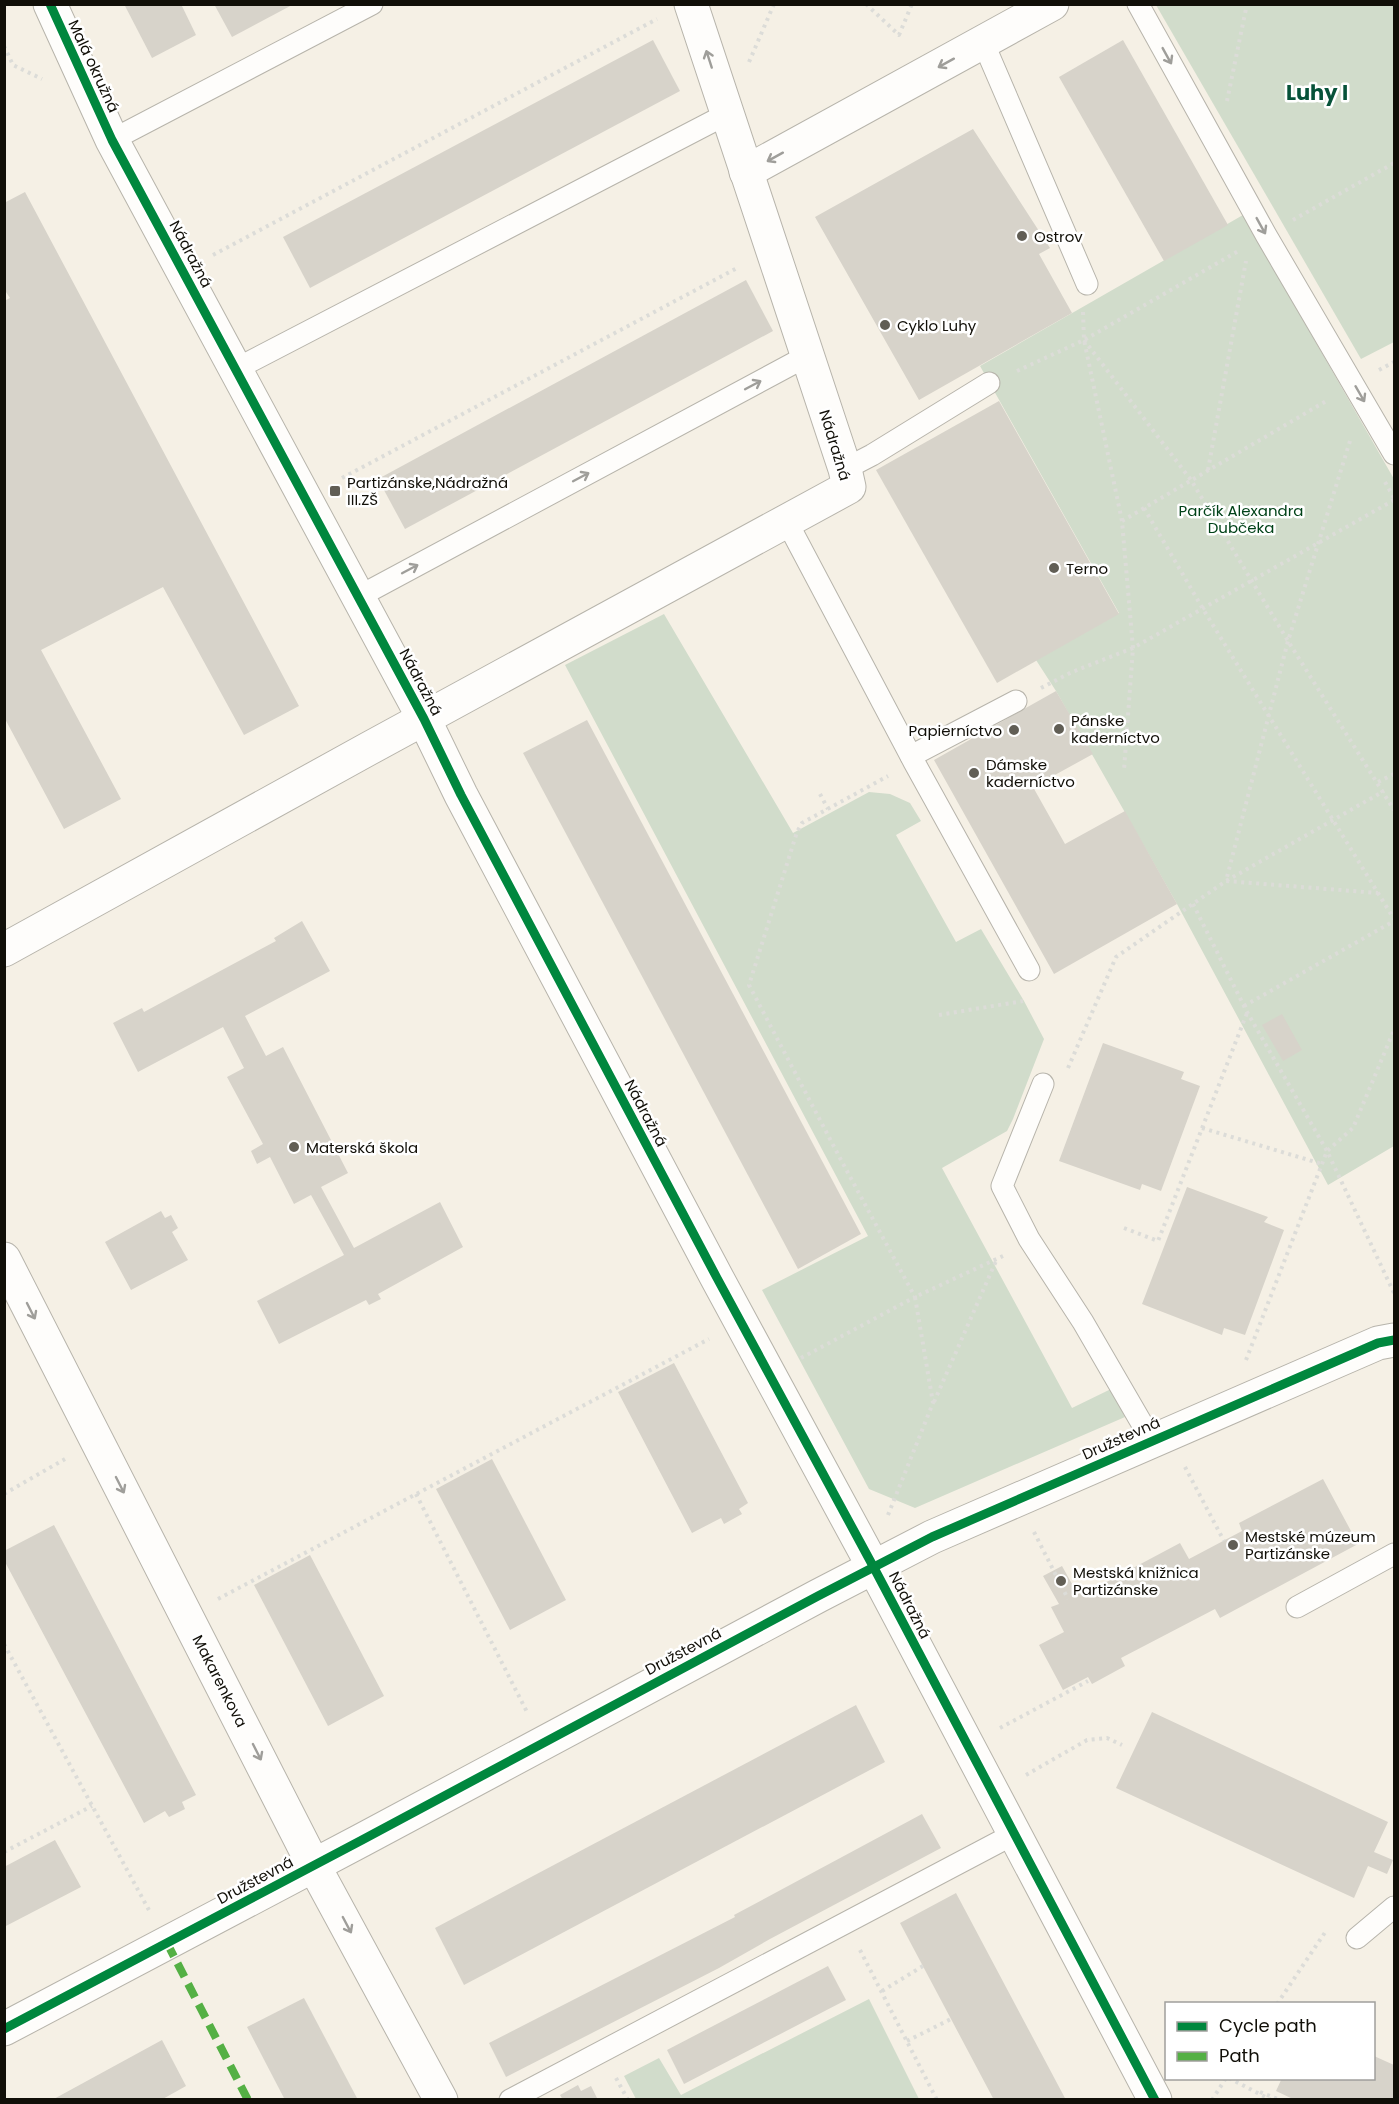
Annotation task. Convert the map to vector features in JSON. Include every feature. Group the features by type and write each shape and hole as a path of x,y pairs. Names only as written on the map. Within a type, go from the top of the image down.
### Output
{"street":[{"name":"Malá okružná","path":"50,4 112,140"},
{"path":"746,172 1052,4"},
{"name":"Nádražná","path":"424,719 849,487 727,114 677,10"},
{"name":"Nádražná","path":"112,140 424,719 466,806 700,1247 873,1566 1155,2100"},
{"path":"4,950 424,719"},
{"name":"Makarenkova","path":"4,1259 314,1866 441,2100"},
{"name":"Družstevná","path":"4,2029 314,1866 873,1566 932,1537 1378,1343 1395,1340"}],"lane":[{"path":"112,140 372,4"},
{"path":"1138,4 1217,148 1257,240 1354,384 1395,454"},
{"path":"983,42 1087,284"},
{"path":"236,369 727,114"},
{"path":"358,597 807,356"},
{"path":"844,469 872,455 989,383"},
{"path":"787,522 1029,970"},
{"path":"913,759 1016,701"},
{"path":"1043,1084 1002,1186 1029,1239 1097,1345 1152,1441"},
{"path":"1297,1607 1395,1554"},
{"path":"510,2100 1014,1834"},
{"path":"1357,1938 1395,1907"}],"path":[{"path":"867,4 899,35 912,4"},
{"path":"1217,148 1247,4"},
{"path":"203,260 677,10"},
{"path":"4,46 13,66 42,79"},
{"path":"989,383 1084,340 1395,163"},
{"path":"342,478 772,250"},
{"path":"1208,470 1246,257"},
{"path":"1084,340 1191,480 1288,641 1395,810"},
{"path":"1084,340 1122,521 1132,648 1124,770"},
{"path":"1122,521 1354,384"},
{"path":"1226,881 1270,718 1288,641 1350,439"},
{"path":"1016,701 1072,672 1132,648 1395,500"},
{"path":"1144,508 1203,609 1395,920 1244,1006"},
{"path":"913,759 802,823 797,832 749,985 915,1297 933,1403"},
{"path":"1378,782 1395,774"},
{"path":"1043,1084 1063,1080 1116,957 1226,881 1384,791"},
{"path":"820,794 828,809"},
{"path":"1226,881 1378,893"},
{"path":"1193,903 1247,1012 1327,1151 1395,1293"},
{"path":"939,1015 1024,1001"},
{"path":"1124,1228 1158,1241 1247,1012"},
{"path":"1246,1361 1327,1151 1353,1128 1395,1030"},
{"path":"1202,1128 1322,1164"},
{"path":"801,1358 915,1297 997,1261 1029,1239"},
{"path":"888,1515 933,1403 997,1261"},
{"path":"210,1604 718,1334"},
{"path":"4,1494 66,1458"},
{"path":"1185,1466 1224,1541"},
{"path":"416,1494 532,1721"},
{"path":"1033,1530 1068,1599"},
{"path":"4,1644 154,1920"},
{"path":"1000,1728 1088,1681"},
{"path":"1026,1775 1087,1740 1107,1738 1122,1745"},
{"path":"4,1852 92,1806"},
{"path":"845,1923 882,1990 937,2100"},
{"path":"1278,2002 1331,1923 1357,1938"},
{"path":"882,1990 923,1966"},
{"path":"907,2041 951,2019"},
{"path":"1212,2100 1227,2080"},
{"path":"1230,2080 1271,2100"},
{"path":"1257,2092 1264,2092 1280,2100"}],"green space":[{"path":"1156,5 1394,5 1394,342 1361,359"},
{"name":"Parčík Alexandra Dubčeka","path":"1243,215 1394,479 1394,1146 1328,1185 1177,904 1056,691 1036,660 1119,613 980,366"},
{"path":"664,614 793,833 869,792 890,794 910,803 921,821 896,835 956,942 981,929 1044,1039 1007,1131 942,1168 1072,1408 1111,1389 1125,1417 915,1508 869,1489 762,1290 868,1236 565,665"},
{"path":"869,1999 919,2099 636,2099 624,2076 659,2058 681,2095"}],"building":[{"path":"124,4 181,4 196,35 152,58"},
{"path":"214,4 294,4 232,37"},
{"path":"653,40 680,91 310,288 283,237"},
{"path":"1123,40 1228,225 1164,261 1059,77"},
{"path":"973,129 1050,248 1039,254 1072,313 919,400 815,217"},
{"path":"25,192 299,706 244,735 163,587 41,650 121,799 64,829 4,717 4,301 10,298 4,289 4,203"},
{"path":"746,280 773,331 405,529 378,479"},
{"path":"999,401 1119,614 997,683 876,470"},
{"path":"1056,691 1093,754 1033,787 1065,844 1125,811 1177,904 1054,974 934,760"},
{"path":"587,720 861,1234 798,1269 523,753"},
{"path":"302,921 330,971 245,1016 266,1056 283,1047 348,1173 321,1187 354,1248 440,1202 463,1247 378,1294 381,1299 369,1305 366,1300 279,1344 257,1301 344,1255 311,1195 294,1204 270,1157 257,1164 251,1151 263,1144 227,1077 244,1068 223,1027 138,1072 113,1023 142,1008 144,1012 276,941 274,938"},
{"path":"1282,1014 1302,1050 1283,1061 1262,1025"},
{"path":"1103,1043 1184,1072 1181,1079 1200,1086 1161,1191 1142,1184 1140,1190 1059,1161"},
{"path":"1187,1187 1268,1217 1264,1222 1284,1230 1245,1335 1224,1328 1222,1335 1142,1304"},
{"path":"161,1211 165,1218 171,1215 178,1228 172,1232 188,1260 131,1290 105,1242"},
{"path":"674,1363 748,1503 739,1509 742,1514 724,1524 721,1518 692,1533 618,1392"},
{"path":"492,1459 566,1600 510,1630 436,1489"},
{"path":"1323,1479 1358,1544 1220,1618 1215,1609 1121,1658 1125,1666 1092,1684 1088,1677 1063,1690 1039,1645 1064,1632 1051,1607 1059,1604 1043,1576 1062,1566 1077,1593 1085,1589 1086,1593 1180,1543 1189,1559 1242,1531 1239,1523"},
{"path":"54,1525 196,1795 182,1802 185,1809 169,1817 165,1811 144,1823 4,1560 4,1551"},
{"path":"310,1555 384,1696 328,1726 254,1585"},
{"path":"856,1705 885,1762 464,1985 435,1928"},
{"path":"1152,1712 1388,1822 1374,1852 1393,1860 1387,1874 1368,1866 1354,1898 1116,1788"},
{"path":"922,1814 941,1848 719,1968 506,2077 489,2043 735,1917 734,1915"},
{"path":"55,1840 81,1887 4,1927 4,1867"},
{"path":"956,1893 1066,2100 994,2100 900,1923"},
{"path":"828,1966 846,2000 684,2084 667,2050"},
{"path":"304,1998 358,2100 285,2100 247,2027"},
{"path":"162,2040 186,2086 161,2100 52,2100"},
{"path":"1375,2056 1394,2065 1394,2100 1295,2100 1276,2091 1281,2080 1375,2080"},
{"path":"578,2085 581,2091 591,2086 598,2100 563,2100 560,2095"}],"marked path":[{"path":"167,1943 248,2100"}],"cycle path":[{"path":"50,4 112,140 424,719 461,795 1155,2100"},
{"path":"4,2029 932,1537 1378,1343 1394,1340"}],"place":[{"name":"Ostrov","path":"1022,236"},
{"name":"Cyklo Luhy","path":"885,325"},
{"name":"Partizánske,Nádražná III.ZŠ","path":"335,491"},
{"name":"Terno","path":"1054,568"},
{"name":"Pánske kaderníctvo","path":"1059,729"},
{"name":"Papierníctvo","path":"1014,730"},
{"name":"Dámske kaderníctvo","path":"974,773"},
{"name":"Materská škola","path":"294,1147"},
{"name":"Mestské múzeum Partizánske","path":"1233,1545"},
{"name":"Mestská knižnica Partizánske","path":"1061,1581"}],"district":[{"name":"Luhy I","path":"1317,92"}]}
